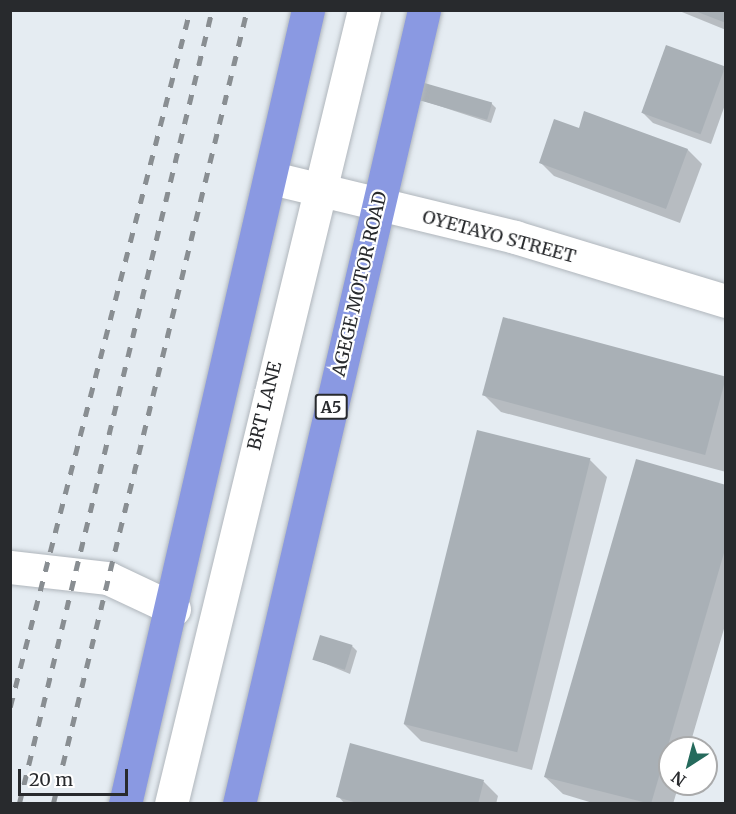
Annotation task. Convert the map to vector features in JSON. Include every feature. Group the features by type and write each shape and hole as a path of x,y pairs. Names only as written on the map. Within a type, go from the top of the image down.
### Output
{"highway":[{"path":"125,804 174,609 308,10"},
{"name":"AGEGE MOTOR ROAD","path":"239,804 424,10"}],"street":[{"name":"BRT LANE","path":"171,804 318,190 364,10"},
{"name":"OYETAYO STREET","path":"272,178 378,207 515,237 726,301"},
{"path":"10,567 108,578 174,609"}],"building":[{"path":"726,10 726,23 695,11"},
{"path":"666,45 725,67 701,134 641,113"},
{"path":"421,82 492,102 487,120 416,99"},
{"path":"584,111 688,149 666,209 539,163 554,119 579,128"},
{"path":"503,317 726,377 705,455 482,395"},
{"path":"477,430 591,458 517,752 404,724"},
{"path":"636,459 726,485 726,546 671,736 658,736 658,780 651,804 544,777"},
{"path":"320,635 353,645 345,670 312,660"},
{"path":"350,743 484,780 478,804 361,804 336,797"}],"railway":[{"path":"10,707 190,10"},
{"path":"19,804 212,10"},
{"path":"53,804 247,10"}]}
